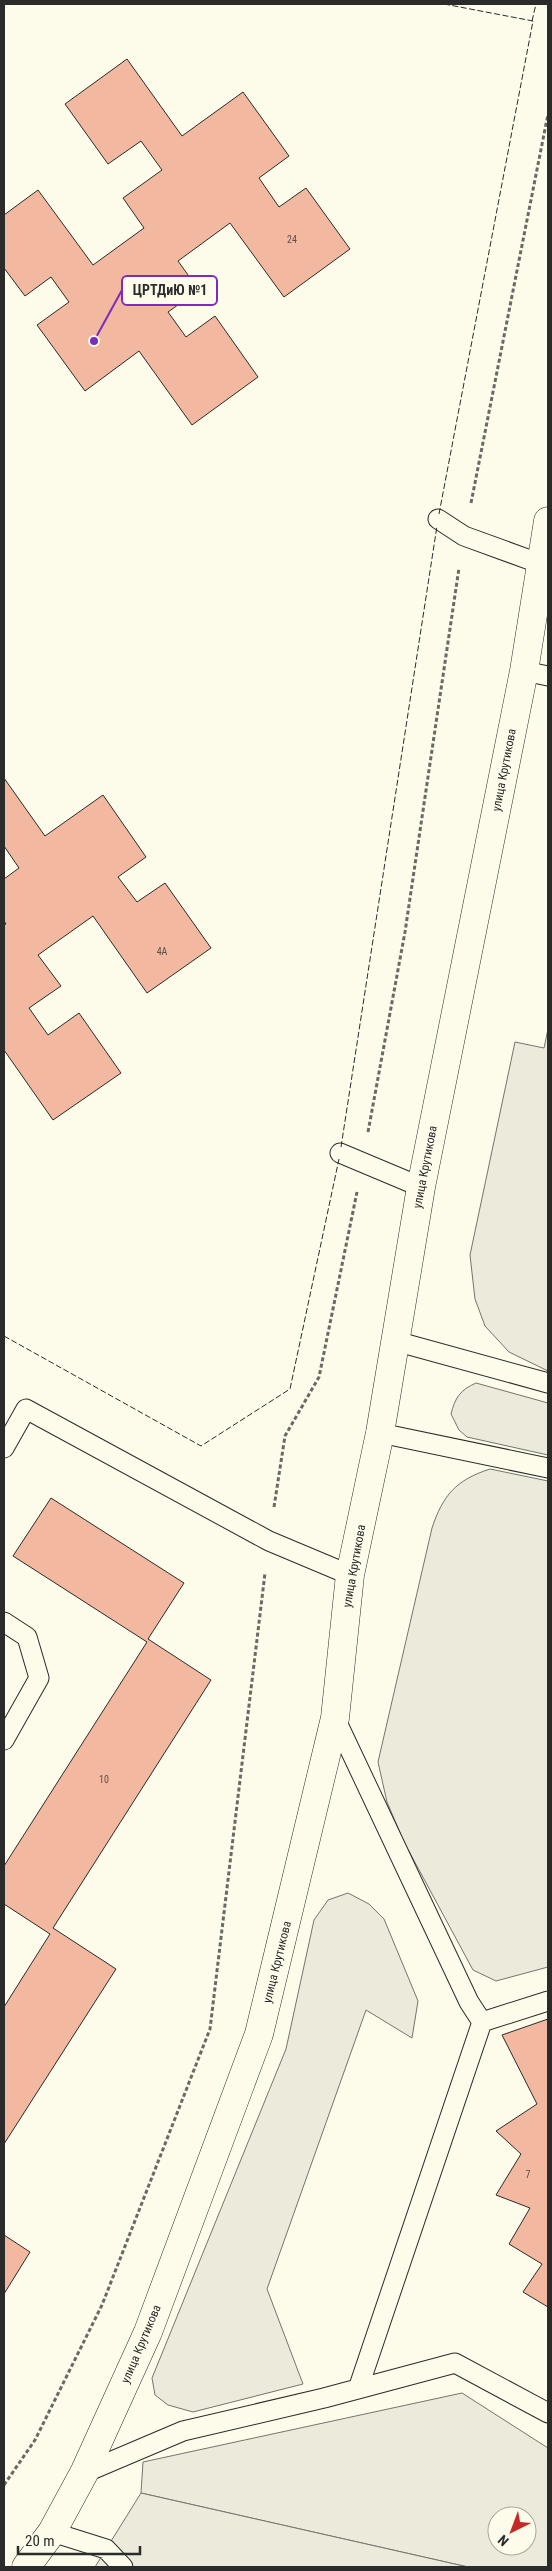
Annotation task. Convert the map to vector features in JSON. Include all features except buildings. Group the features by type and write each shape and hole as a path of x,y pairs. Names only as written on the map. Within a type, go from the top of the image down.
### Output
{"street":[{"name":"улица Крутикова","path":"26,2567 52,2532 84,2473 148,2332 259,2034 335,1718 350,1575 380,1433 421,1188 536,673 541,564 548,522"}],"lane":[{"path":"438,519 464,536 541,564"},
{"path":"340,1153 421,1188"},
{"path":"395,1341 548,1383"},
{"path":"4,1448 26,1409 269,1541 350,1575"},
{"path":"380,1433 548,1468"},
{"path":"4,1622 27,1637 39,1678 4,1740"},
{"path":"335,1718 469,2002 482,2022"},
{"path":"482,2022 548,2001"},
{"path":"358,2389 482,2022"},
{"path":"84,2473 183,2431 358,2389 455,2363 548,2413"},
{"path":"52,2532 106,2549 123,2567"}],"path":[{"path":"4,2484 35,2440 102,2305 210,2029 269,1541 285,1436 319,1377 363,1163 405,932 464,536 548,114"}],"shaded area":[{"path":"548,1029 548,1371 509,1352 485,1326 475,1299 470,1255 515,1042 544,1048"},
{"path":"476,1383 548,1403 548,1455 467,1437 459,1430 451,1414 454,1403 462,1392"},
{"path":"490,1469 548,1481 548,1967 496,1981 473,1970 404,1842 387,1802 378,1762 436,1516 452,1490 468,1478"},
{"path":"348,1893 369,1904 384,1919 418,2001 412,2038 366,2010 267,2289 303,2384 193,2412 168,2405 155,2395 152,2378 286,2049 314,1920 328,1900"},
{"path":"462,2393 548,2448 548,2567 468,2567 141,2493 143,2462"},
{"path":"141,2493 468,2567 95,2567"}],"fence":[{"path":"439,514 533,21 444,4"},
{"path":"532,21 536,4"},
{"path":"341,1147 437,526"},
{"path":"4,1336 201,1446 290,1389 339,1159"}],"place":[{"name":"ЦРТДиЮ №1","path":"94,341"}]}
